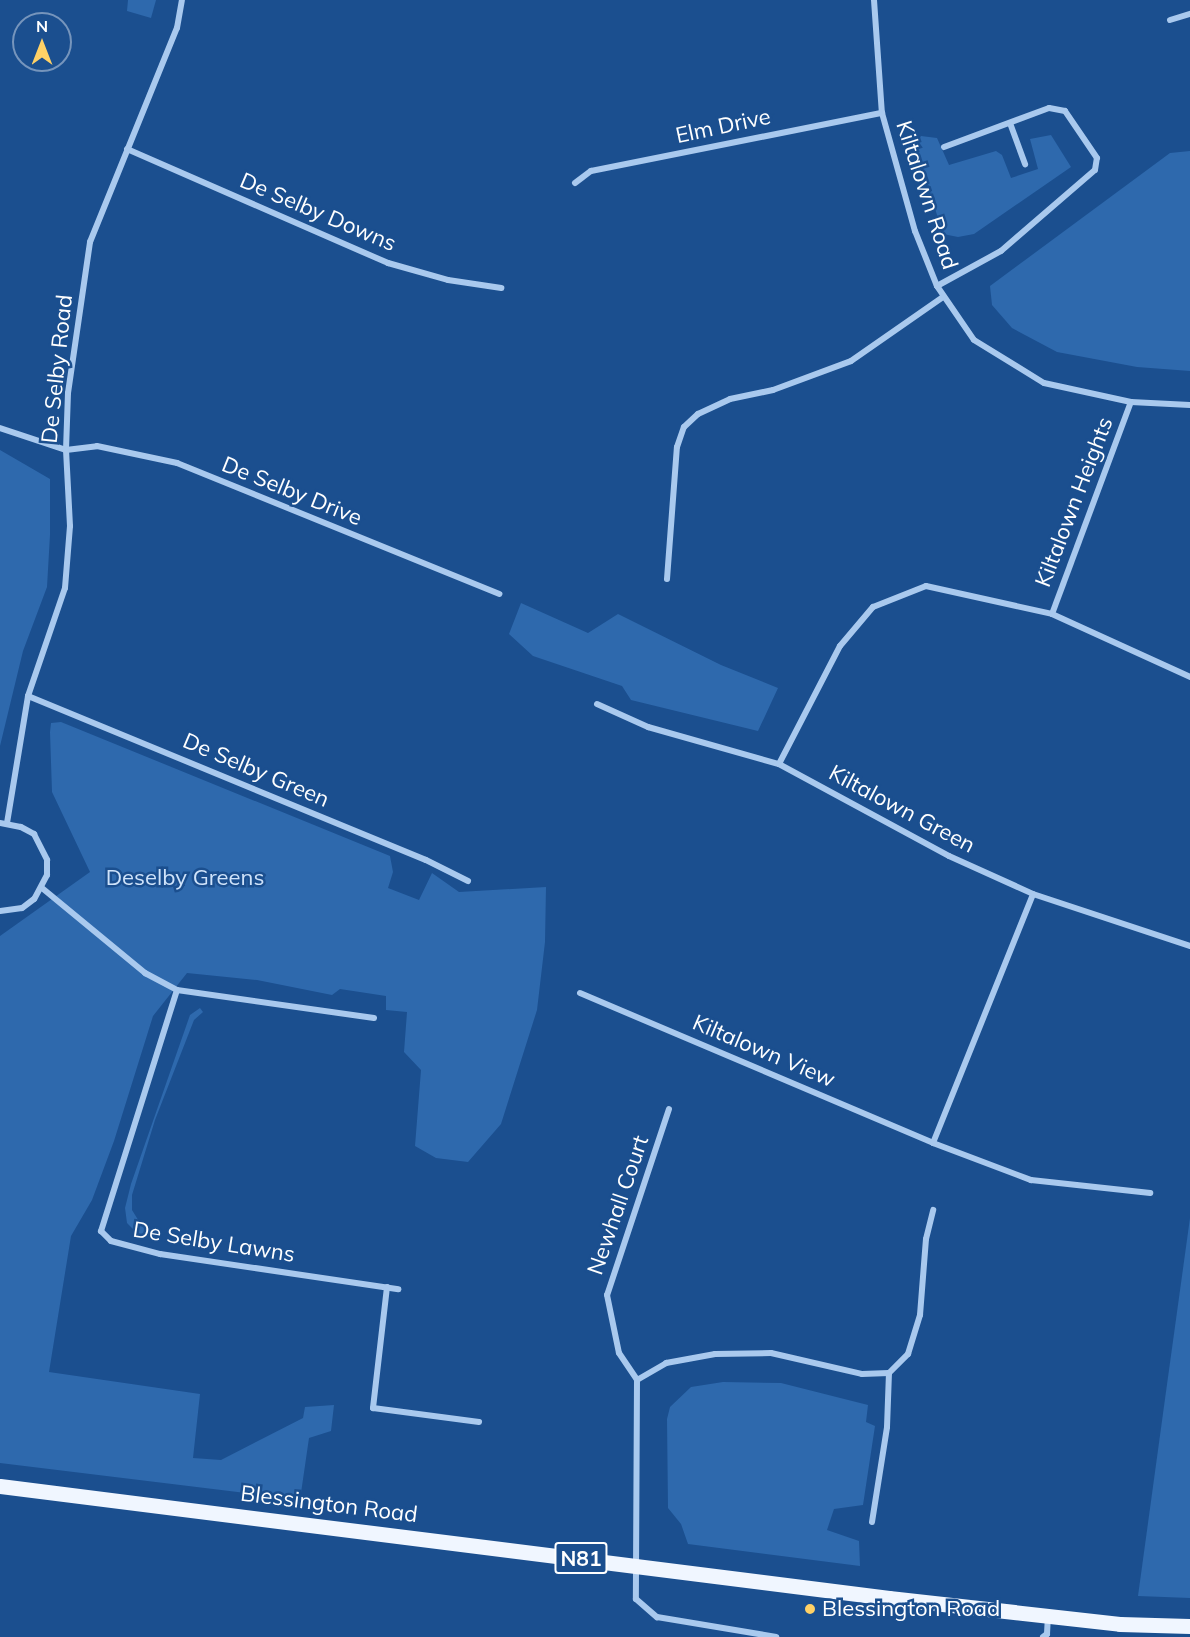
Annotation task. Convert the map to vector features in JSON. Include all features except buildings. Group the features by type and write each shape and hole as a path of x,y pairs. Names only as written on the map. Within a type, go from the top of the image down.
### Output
{"main road":[{"name":"Blessington Road","path":"0,1486 637,1564 1119,1627 1190,1626"}],"street":[{"name":"De Selby Road","path":"4,823 28,696 65,588 70,526 66,450 68,393 90,242 177,28 182,0"},
{"name":"Kiltalown Road","path":"874,0 882,113 915,231 937,286 974,340 1044,383 1131,402 1190,405"},
{"path":"1170,20 1190,14"},
{"path":"937,286 1001,251 1095,170 1097,158 1065,111 1049,108 944,147"},
{"name":"Elm Drive","path":"576,183 591,171 882,113"},
{"path":"1010,123 1025,165"},
{"name":"De Selby Downs","path":"127,149 388,264 448,280 501,288"},
{"path":"667,579 677,447 684,427 698,414 730,399 773,390 851,361 944,297"},
{"name":"Kiltalown Heights","path":"1052,614 1131,402"},
{"path":"0,428 66,450"},
{"name":"De Selby Drive","path":"66,450 97,446 177,463 499,594"},
{"name":"Kiltalown Heights","path":"779,764 840,646 873,607 926,585 1052,614 1190,677"},
{"name":"De Selby Green","path":"28,696 426,860 468,881"},
{"name":"Kiltalown Green","path":"597,704 648,727 779,764 949,856 1033,894 1190,946"},
{"path":"0,911 22,908 42,888 47,860 34,834 4,823"},
{"path":"42,888 145,973 177,990 374,1018"},
{"path":"933,1143 1033,894"},
{"name":"De Selby Lawns","path":"177,990 101,1231 111,1242 160,1254 398,1290"},
{"name":"Kiltalown View","path":"580,993 933,1143 1031,1180 1150,1193"},
{"name":"Newhall Court","path":"637,1380 619,1353 607,1295 669,1108"},
{"path":"872,1522 887,1427 889,1373 908,1354 920,1315 926,1239 933,1210"},
{"path":"387,1287 373,1408 479,1422"},
{"path":"777,1637 657,1617 636,1599 637,1380 666,1363 714,1354 771,1353 862,1374 889,1373"},
{"path":"1043,1637 1047,1634 1048,1617"}],"green space":[{"path":"128,0 156,0 151,18 127,11"},
{"path":"1051,135 1071,167 974,234 958,237 943,234 915,145 921,136 937,138 949,165 996,151 1002,155 1011,178 1038,169 1030,139"},
{"path":"1190,151 1190,371 1137,367 1057,352 1012,328 992,305 990,286 1170,153"},
{"path":"0,450 50,479 50,535 47,587 23,651 0,746"},
{"path":"521,603 588,633 618,614 721,665 778,688 758,731 631,700 622,686 533,656 509,634"},
{"name":"Deselby Greens","path":"61,722 390,856 393,872 388,888 419,900 432,873 459,892 546,887 545,942 537,1010 501,1124 468,1162 436,1158 415,1146 421,1070 404,1052 407,1012 386,1010 386,996 340,989 332,995 257,980 187,973 153,1016 114,1141 92,1200 71,1236 49,1372 200,1394 193,1458 221,1460 303,1418 305,1407 334,1405 331,1431 309,1438 301,1493 296,1492 295,1499 0,1463 0,936 90,872 52,792 51,723"},
{"path":"200,1008 203,1012 194,1020 155,1120 132,1195 132,1210 140,1223 153,1232 149,1236 137,1233 127,1223 125,1208 131,1184 190,1015"},
{"path":"1190,1218 1190,1598 1138,1596 1165,1399"},
{"path":"723,1382 781,1383 868,1405 866,1422 875,1426 863,1505 834,1509 827,1530 859,1541 860,1566 688,1544 681,1524 668,1508 667,1419 670,1407 691,1387"}],"place":[{"name":"Blessington Road","path":"810,1609"}]}
